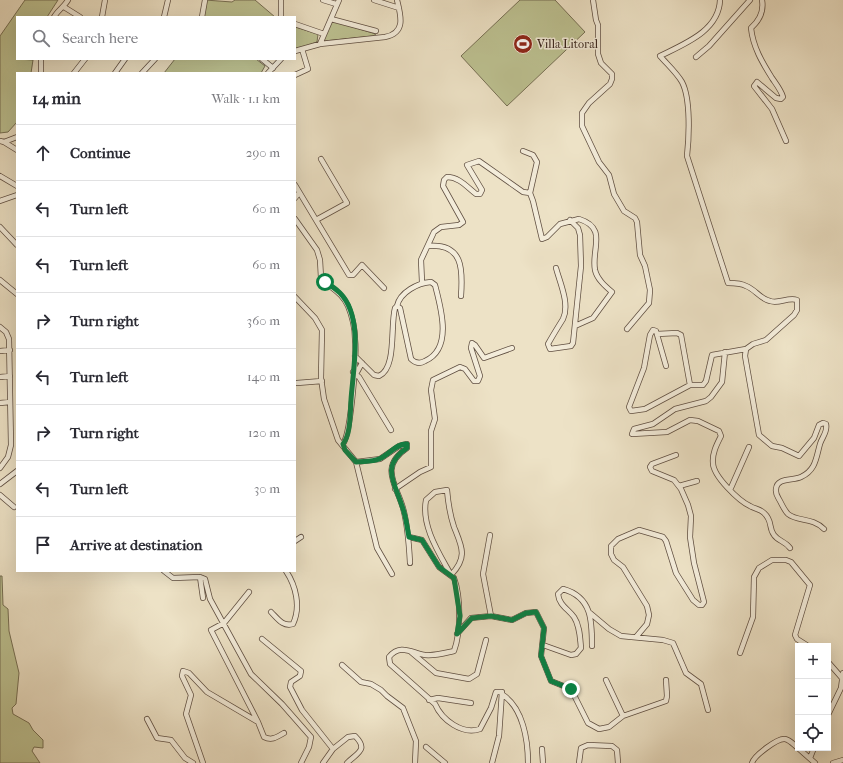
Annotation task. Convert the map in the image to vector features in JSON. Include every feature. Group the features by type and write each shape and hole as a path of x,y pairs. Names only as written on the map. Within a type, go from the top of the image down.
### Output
{"street":[{"path":"55,16 57,12 64,7 68,0"},
{"path":"102,16 105,0"},
{"path":"164,16 168,0"},
{"path":"280,0 281,16"},
{"path":"320,44 337,2 323,0"},
{"path":"374,0 399,8"},
{"path":"296,51 320,44 385,37 394,34 400,26 401,21 397,0"},
{"path":"593,0 598,25 598,54 601,63 612,74 612,79 610,84 589,103 582,113 582,126 599,162 609,175 614,194 624,211 635,218 637,222 640,255 646,266 650,290 647,308 626,329"},
{"path":"666,366 657,334 654,330 651,332 647,358 629,410 645,409 690,385 703,384 706,381 712,355 746,349 753,344 766,340 778,331 797,310 797,300 792,298 778,302 771,302 764,299 747,286 728,283 687,156 690,135 688,111 682,83 660,56 694,38 716,20 720,8 720,0"},
{"path":"696,57 750,0"},
{"path":"762,0 763,8 761,15 751,28 755,49 784,97 782,99 776,98 757,82 754,86 772,109 786,141"},
{"path":"202,16 206,1"},
{"path":"64,7 78,16"},
{"path":"331,19 376,31"},
{"path":"296,24 324,34"},
{"path":"296,75 308,69 302,49"},
{"path":"41,60 41,72"},
{"path":"75,72 84,60"},
{"path":"116,72 124,60"},
{"path":"143,72 154,60"},
{"path":"263,60 273,68"},
{"path":"269,72 280,60"},
{"path":"2,142 16,137"},
{"path":"2,142 16,149"},
{"path":"523,151 533,155 537,162 530,193 534,201 542,239 547,237 560,224 570,220 579,219 591,225 597,236 595,266 597,275 603,284 612,292 593,318 575,326"},
{"path":"316,220 347,203 321,159"},
{"path":"422,282 421,260 438,229 459,225 463,222 443,186 445,178 454,178 464,183 476,194 481,192 482,190 468,169 468,164 477,161 523,192 530,193"},
{"path":"0,176 16,185"},
{"path":"296,187 348,275 353,275 362,265 384,288"},
{"path":"296,197 299,193"},
{"path":"0,201 16,195"},
{"path":"296,220 317,250 320,260 321,278 340,293 348,306 355,331 355,373 350,414 343,444"},
{"path":"556,268 564,295 565,308 564,317 548,344 550,349 571,346 575,326 581,266 580,235 578,228 570,220"},
{"path":"0,227 16,243"},
{"path":"428,246 436,245 446,248 457,256 462,269 461,296"},
{"path":"0,280 16,293"},
{"path":"355,356 376,376 380,375 387,369 391,355 394,311 401,297 422,282 431,282 435,285 442,320 440,346 434,356 422,362 415,362 411,359 400,308 397,306"},
{"path":"296,298 315,318 322,330 322,380 324,399 338,440 343,444 345,450 356,462 377,548 392,574"},
{"path":"0,327 8,335 10,350 11,445 10,453 0,468"},
{"path":"657,334 677,333 681,335 690,385"},
{"path":"395,489 431,466 431,431 435,419 431,390 433,380 460,367 465,369 474,380 478,381 480,376 471,348 472,343 484,358 512,348"},
{"path":"746,349 745,356 759,435 772,446 782,448 799,456 814,438 819,425 823,423 826,424 826,433 820,446 816,463 809,472 800,478 782,481 777,484 776,488 776,494 788,513 793,517 815,521 824,529"},
{"path":"0,351 10,350"},
{"path":"725,352 722,382 711,397 706,401 675,409 654,424 634,429 632,434 666,432 690,420 698,421 719,431 721,436 713,454 712,462 714,468 730,490 750,506 764,513 771,520 772,533 776,537 786,542 790,548"},
{"path":"355,373 362,363"},
{"path":"355,373 391,430"},
{"path":"0,377 10,376"},
{"path":"297,383 322,380"},
{"path":"0,403 10,402"},
{"path":"356,462 380,459 399,446 407,444 407,448 400,453 393,463 391,475 403,507 409,537 410,563"},
{"path":"730,490 749,446"},
{"path":"636,637 647,624 649,615 646,606 623,567 614,560 611,554 611,546 618,539 639,530 662,537 666,541 676,573 693,600 699,605 702,605 704,602 694,563 690,537 691,516 688,505 679,486 674,480 652,471 650,467 652,464 676,455"},
{"path":"0,484 16,472"},
{"path":"679,486 697,481"},
{"path":"451,575 458,568 462,552 461,542 454,526 449,507 447,490 435,492 426,500 424,507 431,536 451,575 455,581 460,616 457,644 454,651 427,655 409,649 403,649 392,653 390,657 390,664 429,700 447,721 453,725 474,731 480,729 492,708 496,692 500,690 512,704 524,729 528,763"},
{"path":"0,495 14,507"},
{"path":"490,535 483,574 491,616"},
{"path":"296,540 301,537"},
{"path":"409,537 422,540 439,567 451,575"},
{"path":"740,653 753,617 754,578 759,568 772,560 780,559 791,562 810,585 795,635 797,639 803,643"},
{"path":"165,572 177,579 200,577 205,579 210,599 251,674 287,708 311,737"},
{"path":"271,612 283,624 288,625 293,624 296,617 298,608 292,581 287,572"},
{"path":"200,577 203,598"},
{"path":"542,645 571,655 576,654 581,648 578,627 574,617 564,607 559,598 558,594 563,589 571,592 587,606 590,613 592,646"},
{"path":"249,592 224,623 211,630 258,722 264,737 274,739 284,733"},
{"path":"457,634 472,618 491,616 512,620 526,613 536,612 544,628 541,656 551,681 571,689 588,723 594,727 603,729 609,727 623,716 666,701 666,680"},
{"path":"590,613 620,636 664,640 673,643 686,673 701,684 708,710"},
{"path":"262,639 301,671 300,676 291,682 290,687 302,710 333,749"},
{"path":"409,649 436,673 469,679 478,674 486,640"},
{"path":"342,665 360,682 371,684 381,690 403,708 416,741 415,763"},
{"path":"831,665 843,675 838,695 831,709"},
{"path":"203,763 186,714 191,695 182,676 183,670 189,672 207,692 258,722"},
{"path":"606,680 623,716"},
{"path":"492,763 499,736 503,695"},
{"path":"429,700 438,698 471,703"},
{"path":"147,720 157,738 171,740 185,758 193,763"},
{"path":"302,763 309,747 311,737 320,731"},
{"path":"323,763 333,749 348,737 355,736 360,742 362,748 360,753 347,763"},
{"path":"752,763 760,753 780,740 785,739 795,746"},
{"path":"579,763 581,748 588,744 612,746 617,750 618,763"},
{"path":"426,747 445,763"},
{"path":"542,749 543,763"},
{"path":"802,751 815,763"},
{"path":"810,758 813,751"},
{"path":"833,763 843,760"}],"green space":[{"path":"25,0 58,0 48,16 16,16 16,60 33,60 31,72 16,72 16,123 8,132 0,133 0,36"},
{"path":"205,0 232,2 235,0 255,0 274,16 202,16"},
{"name":"Villa Litoral","path":"520,0 555,0 585,32 507,106 461,56"},
{"path":"333,21 376,34 373,36 324,41 323,39"},
{"path":"296,27 318,34 317,42 296,50"},
{"path":"174,60 257,60 265,66 262,72 165,72"},
{"path":"0,576 2,576 3,605 8,609 9,631 19,673 16,704 12,708 13,714 29,723 33,730 43,740 43,748 34,747 32,751 40,763 0,763"}],"place":[{"name":"Villa Litoral","path":"523,44"}],"route":[{"path":"325,282 340,293 348,306 355,331 356,340 350,414 343,444 345,450 356,462 374,461 380,459 402,444 405,443 408,445 408,447 400,453 393,463 391,471 392,481 403,507 409,537 422,540 439,567 454,578 460,616 457,634 472,618 491,616 512,620 526,613 532,611 536,612 544,628 541,656 551,681 571,689"}]}
